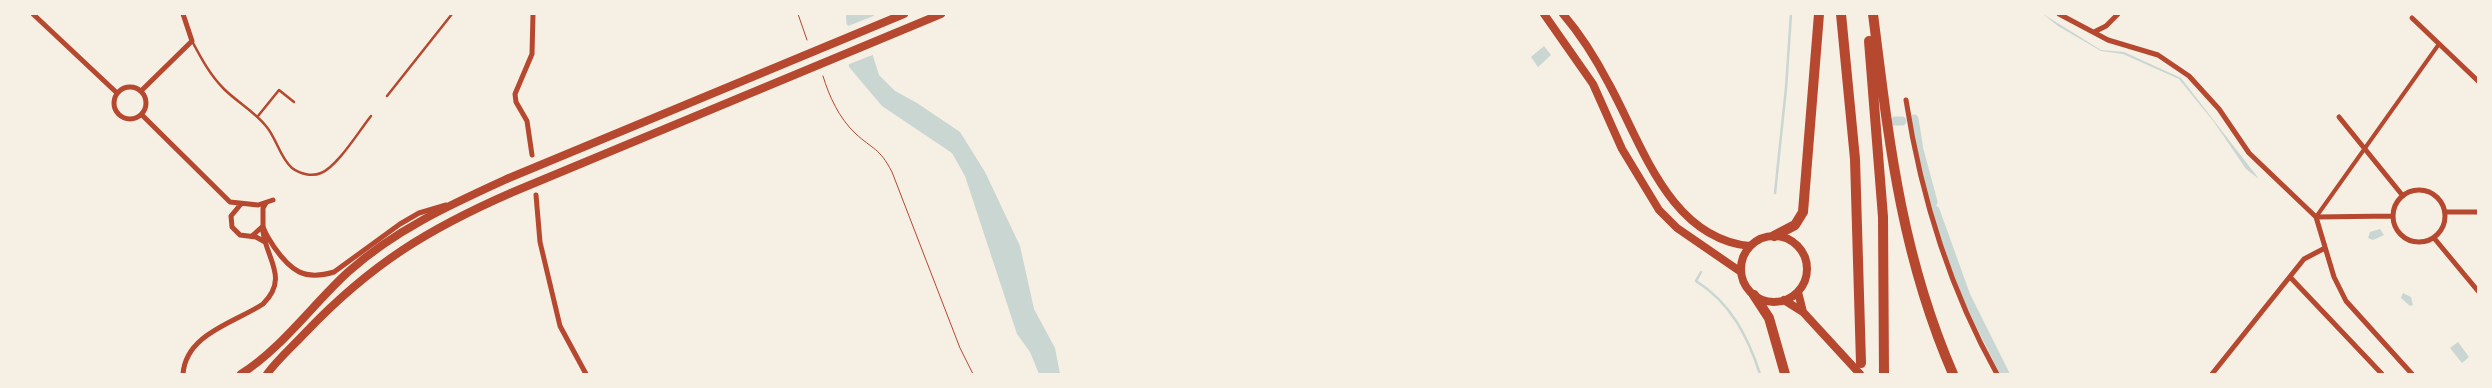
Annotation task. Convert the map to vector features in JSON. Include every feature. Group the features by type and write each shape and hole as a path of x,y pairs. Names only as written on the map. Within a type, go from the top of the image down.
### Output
{"highway":[{"path":"1774,236 1795,225 1803,212 1819,14"},
{"path":"1841,14 1855,159 1861,363"},
{"path":"1866,14 1883,216 1884,374"},
{"path":"1873,14 1892,161 1903,219 1927,306 1953,374"},
{"path":"1754,295 1769,318 1785,374"}],"main road":[{"path":"241,374 270,350 334,286 370,254 394,236 451,203 904,14"},
{"path":"267,374 335,302 407,245 447,222 514,192 941,14"},
{"path":"1544,14 1593,84 1622,149 1659,210 1677,228 1741,272"},
{"path":"1563,14 1598,64 1649,164 1671,198 1684,212 1716,237 1731,243 1750,246"},
{"path":"1774,236 1793,242 1805,257 1806,277 1798,292 1784,300 1771,302 1754,295 1746,286 1741,272 1743,256 1750,246 1761,238 1774,236"},
{"path":"1798,292 1803,312"},
{"path":"1784,300 1803,312 1860,374"}],"street":[{"path":"33,14 118,93"},
{"path":"141,91 192,41 183,14"},
{"path":"531,154 527,121 516,102 515,94 532,54 533,14"},
{"path":"2060,14 2108,40 2158,55 2189,76 2219,109 2249,153 2316,217 2334,277 2346,301 2412,374"},
{"path":"2094,32 2106,26 2118,14"},
{"path":"2412,18 2478,81"},
{"path":"2316,217 2439,44"},
{"path":"132,87 141,91 147,102 142,115 128,120 119,115 114,106 118,93 132,87"},
{"path":"1906,100 1919,172 1939,242 1971,324 1997,374"},
{"path":"142,115 226,198 241,204 266,203 273,200"},
{"path":"2339,117 2402,196"},
{"path":"2414,190 2425,190 2434,194 2442,201 2446,212 2442,230 2434,238 2424,242 2414,242 2405,238 2397,230 2392,216 2402,196 2414,190"},
{"path":"536,195 540,242 558,322 586,374"},
{"path":"226,198 232,214"},
{"path":"183,372 186,357 196,344 263,304 271,295 275,285 275,271 265,242 263,226 266,203"},
{"path":"263,226 268,237 288,266 305,274 322,275 334,272 413,216 451,203"},
{"path":"241,204 232,214 230,222 235,232 240,235 260,238 265,242"},
{"path":"252,204 257,206 264,215"},
{"path":"2446,212 2478,212"},
{"path":"2316,217 2392,216"},
{"path":"250,236 260,231 263,226"},
{"path":"2434,238 2478,291"},
{"path":"2212,374 2304,259 2325,248"},
{"path":"2290,277 2382,374"}],"lane":[{"path":"387,96 452,14"},
{"path":"192,41 213,76 224,89 258,116 273,135 292,168 311,175 330,168 371,116"},
{"path":"258,116 279,90 294,102"}],"path":[{"path":"798,14 807,40"},
{"path":"823,76 828,95 842,118 855,133 879,152 892,172 960,348 973,374"}],"shaded area":[{"path":"846,14 874,14 873,56 879,75 895,91 917,103 960,132 985,172 1020,246 1034,309 1055,348 1060,374 1039,374 1030,352 1017,334 965,176 952,153 882,106 849,67"},
{"path":"2043,14 2101,50 2124,52 2181,78 2259,179 2246,169 2214,122 2179,79 2123,54 2101,51 2058,26"},
{"path":"1544,46 1551,55 1538,67 1531,57"},
{"path":"2380,229 2384,235 2373,240 2368,238 2370,232"},
{"path":"2403,293 2411,297 2413,305 2410,306 2401,298"},
{"path":"2458,342 2469,357 2462,363 2450,348"}],"pier":[{"path":"876,15 875,54 847,65 843,26 847,24 848,26"}],"waterway":[{"path":"1775,193 1786,88 1791,14"},
{"path":"1914,119 1919,150 1933,202"},
{"path":"1895,121 1902,121"},
{"path":"1935,210 1966,296 2005,374"},
{"path":"1701,272 1696,281 1719,300 1737,322 1750,347 1760,374"}]}
